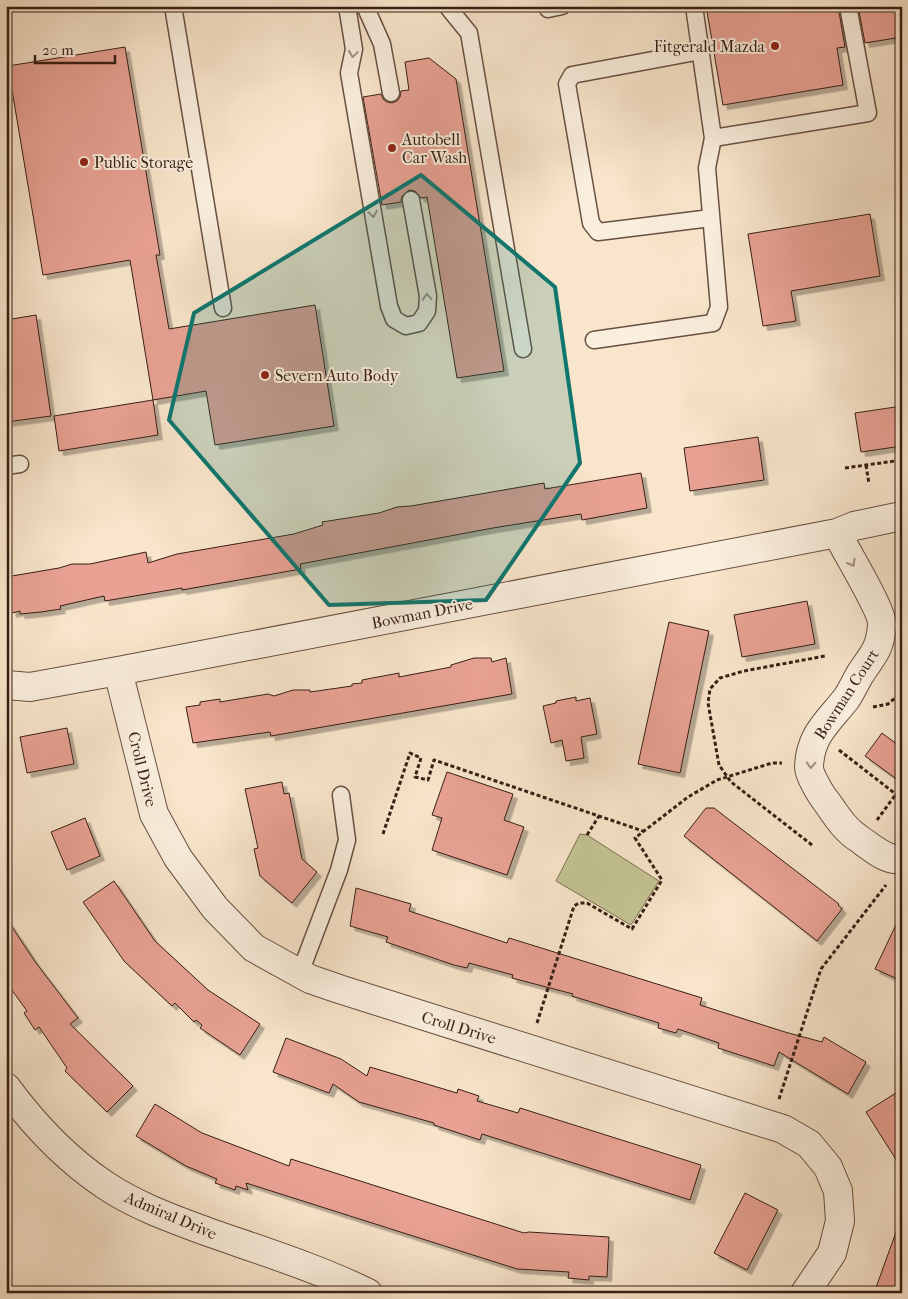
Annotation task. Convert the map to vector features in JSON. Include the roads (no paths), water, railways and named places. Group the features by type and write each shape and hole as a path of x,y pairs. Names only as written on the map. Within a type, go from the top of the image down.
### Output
{"street":[{"path":"837,533 854,526 897,517 902,519"},
{"name":"Bowman Drive","path":"6,685 30,686 118,672 837,533"},
{"name":"Bowman Court","path":"837,533 845,551 870,593 883,622 878,649 846,698 814,739 809,769 822,796 847,831 883,855 898,860 897,868"},
{"name":"Croll Drive","path":"118,672 154,814 178,858 215,908 254,948 300,973 339,989 783,1129 809,1144 828,1167 838,1191 840,1221 832,1253 806,1293"},
{"name":"Admiral Drive","path":"6,1087 46,1136 78,1166 106,1186 172,1219 319,1272 368,1293"}],"lane":[{"path":"173,6 223,308"},
{"path":"347,6 354,49 349,73 389,306 394,320 406,326 419,323 427,311 428,296 411,200"},
{"path":"365,6 382,44 391,93"},
{"path":"447,6 469,33 523,349"},
{"path":"547,6 548,8 562,6"},
{"path":"594,340 713,323 719,307 707,168 713,138 694,6"},
{"path":"713,138 868,113 848,6"},
{"path":"701,50 572,75 567,84 591,223 598,232 711,218"},
{"path":"300,973 339,870 347,840 341,795"}],"place":[{"name":"Fitgerald Mazda","path":"775,46"},
{"name":"Autobell Car Wash","path":"392,148"},
{"name":"Public Storage","path":"84,162"},
{"name":"Severn Auto Body","path":"265,375"}]}
